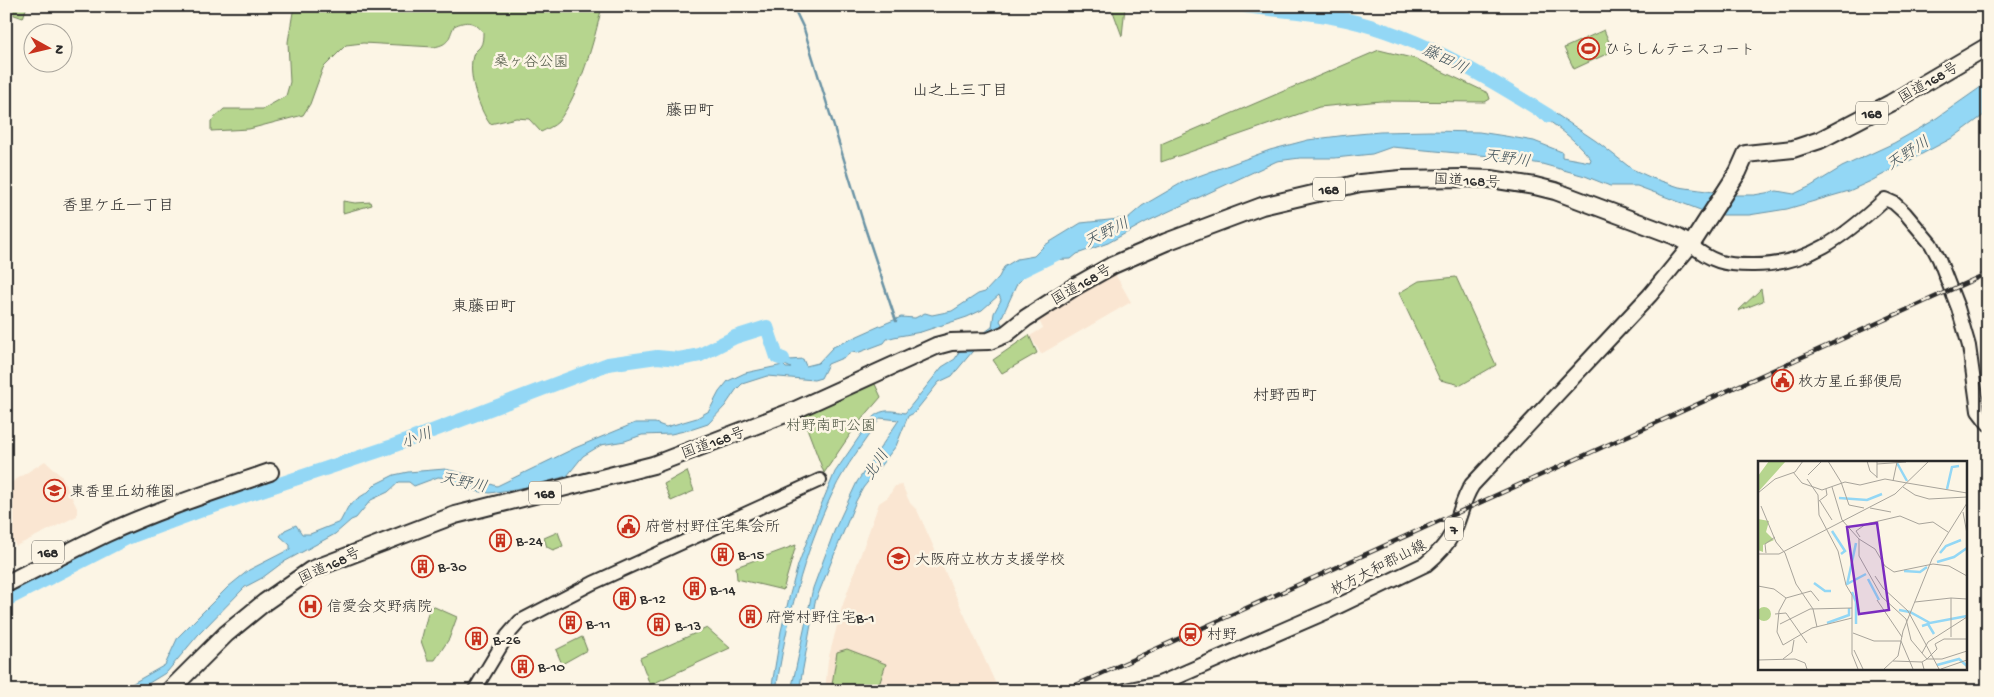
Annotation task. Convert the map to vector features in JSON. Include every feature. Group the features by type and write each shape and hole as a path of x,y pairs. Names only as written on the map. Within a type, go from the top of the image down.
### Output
{"highway":[{"name":"国道168号","path":"169,691 226,634 264,602 311,570 455,515 653,465 793,411 936,346 951,342 989,341 1006,334 1026,318 1074,287 1113,265 1166,242 1262,206 1360,183 1401,179 1491,179 1555,191 1692,244 1738,172 1746,154 1793,149 1820,140 1891,103 1988,46"},
{"name":"168","path":"6,575 135,509 269,468 139,519 6,584"}],"main road":[{"name":"枚方大和郡山線","path":"1125,691 1159,684 1330,610 1426,564 1440,553 1452,534 1466,494 1472,485 1650,295 1692,244"}],"street":[{"path":"1692,244 1706,257 1730,265 1766,266 1799,259 1830,243 1861,221 1885,199 1894,203 1905,212 1931,244 1939,259 1958,308 1969,346 1978,411 1988,424"},
{"path":"474,691 507,636 520,620 593,583 820,480"}],"shaded area":[{"path":"1114,272 1131,302 1041,354 1030,336 1043,328 1037,317"},
{"path":"45,461 62,477 77,508 77,516 16,546 6,527 6,486"},
{"name":"大阪府立枚方支援学校","path":"902,485 910,503 917,510 999,691 825,691 828,660 842,607 879,503 888,497 895,486"}],"green space":[{"path":"6,6 27,6 23,18 6,12"},
{"name":"桑ヶ谷公園","path":"294,6 602,6 590,51 573,97 558,122 541,132 529,119 516,118 490,124 478,100 472,70 474,53 481,45 483,32 467,22 454,26 446,42 434,47 363,43 346,45 323,68 310,104 303,115 249,129 211,131 211,121 224,109 263,109 286,96 290,82 288,42"},
{"path":"1111,6 1125,7 1122,36"},
{"name":"ひらしんテニスコート","path":"1604,30 1613,51 1574,69 1564,48"},
{"path":"1379,50 1416,59 1488,93 1490,99 1485,102 1381,101 1319,107 1161,162 1161,144"},
{"path":"343,201 355,203 371,202 372,205 343,213"},
{"path":"1456,277 1496,365 1461,385 1440,380 1399,293 1419,281"},
{"path":"1761,289 1763,301 1738,311"},
{"path":"1029,335 1037,353 1002,373 993,360"},
{"name":"村野南町公園","path":"874,382 881,397 856,426 824,473 802,415"},
{"path":"687,471 694,491 671,501 664,484"},
{"path":"558,532 563,546 553,550 547,547 544,538"},
{"path":"796,545 783,590 737,579 736,567"},
{"path":"430,605 457,617 449,639 435,660 428,660 421,641"},
{"path":"707,628 730,648 650,685 640,658"},
{"path":"582,637 587,650 562,664 556,650"},
{"path":"847,649 886,664 877,691 831,691 837,652"}],"water":[{"name":"北川","path":"1988,82 1988,112 1954,137 1849,191 1787,209 1749,215 1723,215 1703,211 1637,186 1610,186 1585,176 1542,164 1490,156 1392,147 1372,154 1277,161 1146,222 1108,243 1077,254 1071,259 1040,260 1017,284 1000,321 1002,324 997,331 977,346 952,376 939,382 914,413 908,416 896,446 863,488 815,602 799,691 791,691 813,588 835,529 857,482 899,420 880,418 849,463 833,492 804,564 785,640 776,691 771,691 781,631 798,565 835,472 873,417 884,411 905,413 942,367 955,359 960,350 992,327 994,313 1001,300 999,295 982,310 967,317 921,332 887,339 884,343 857,353 852,352 828,364 821,378 814,380 767,376 742,384 708,424 671,434 642,435 625,441 601,445 583,456 567,476 527,487 490,493 467,490 450,478 438,477 414,486 409,482 399,482 388,492 371,500 356,518 335,534 282,563 262,578 245,587 198,635 167,672 136,691 119,691 165,665 178,637 228,587 249,570 290,549 290,545 280,536 285,530 296,525 302,534 310,534 340,522 348,507 357,499 376,484 394,475 445,469 470,475 474,479 497,486 575,448 635,423 655,423 666,427 697,418 709,411 719,392 728,381 745,373 783,365 786,368 791,368 775,360 771,348 775,346 779,355 789,360 803,359 806,366 818,363 833,347 901,317 915,318 925,313 932,315 952,311 978,294 985,292 999,277 1004,267 1017,259 1034,256 1045,245 1081,223 1128,218 1142,206 1185,181 1270,150 1308,140 1380,132 1479,132 1534,141 1562,152 1562,157 1590,162 1591,159 1570,138 1531,109 1538,102 1596,141 1632,169 1652,178 1679,187 1734,195 1754,195 1777,191 1794,194 1842,167 1894,143 1931,122"}],"waterway":[{"path":"793,6 804,29 864,225 896,321"},
{"name":"藤田川","path":"1245,6 1332,17 1390,32 1418,43 1472,70 1549,116"},
{"name":"天野川","path":"1021,271 1060,252"},
{"name":"小川","path":"6,600 127,538 205,509 390,447 608,364 657,357 679,359 700,355 735,337 767,327 777,357 783,359"}],"railway":[{"path":"1063,691 1988,273"}],"place":[{"name":"ひらしんテニスコート","path":"1589,49"},
{"name":"枚方星丘郵便局","path":"1782,381"},
{"name":"東香里丘幼稚園","path":"54,491"},
{"name":"府営村野住宅集会所","path":"629,526"},
{"name":"B-24","path":"500,540"},
{"name":"B-15","path":"722,554"},
{"name":"大阪府立枚方支援学校","path":"899,559"},
{"name":"B-30","path":"422,566"},
{"name":"B-14","path":"694,589"},
{"name":"B-12","path":"624,598"},
{"name":"信愛会交野病院","path":"311,606"},
{"name":"府営村野住宅B-1","path":"750,617"},
{"name":"B-11","path":"570,623"},
{"name":"B-13","path":"659,625"},
{"name":"村野","path":"1191,634"},
{"name":"B-26","path":"477,639"},
{"name":"B-10","path":"522,666"}],"district":[{"name":"山之上三丁目","path":"960,89"},
{"name":"藤田町","path":"690,109"},
{"name":"香里ケ丘一丁目","path":"118,204"},
{"name":"東藤田町","path":"484,305"},
{"name":"村野西町","path":"1285,394"}]}
